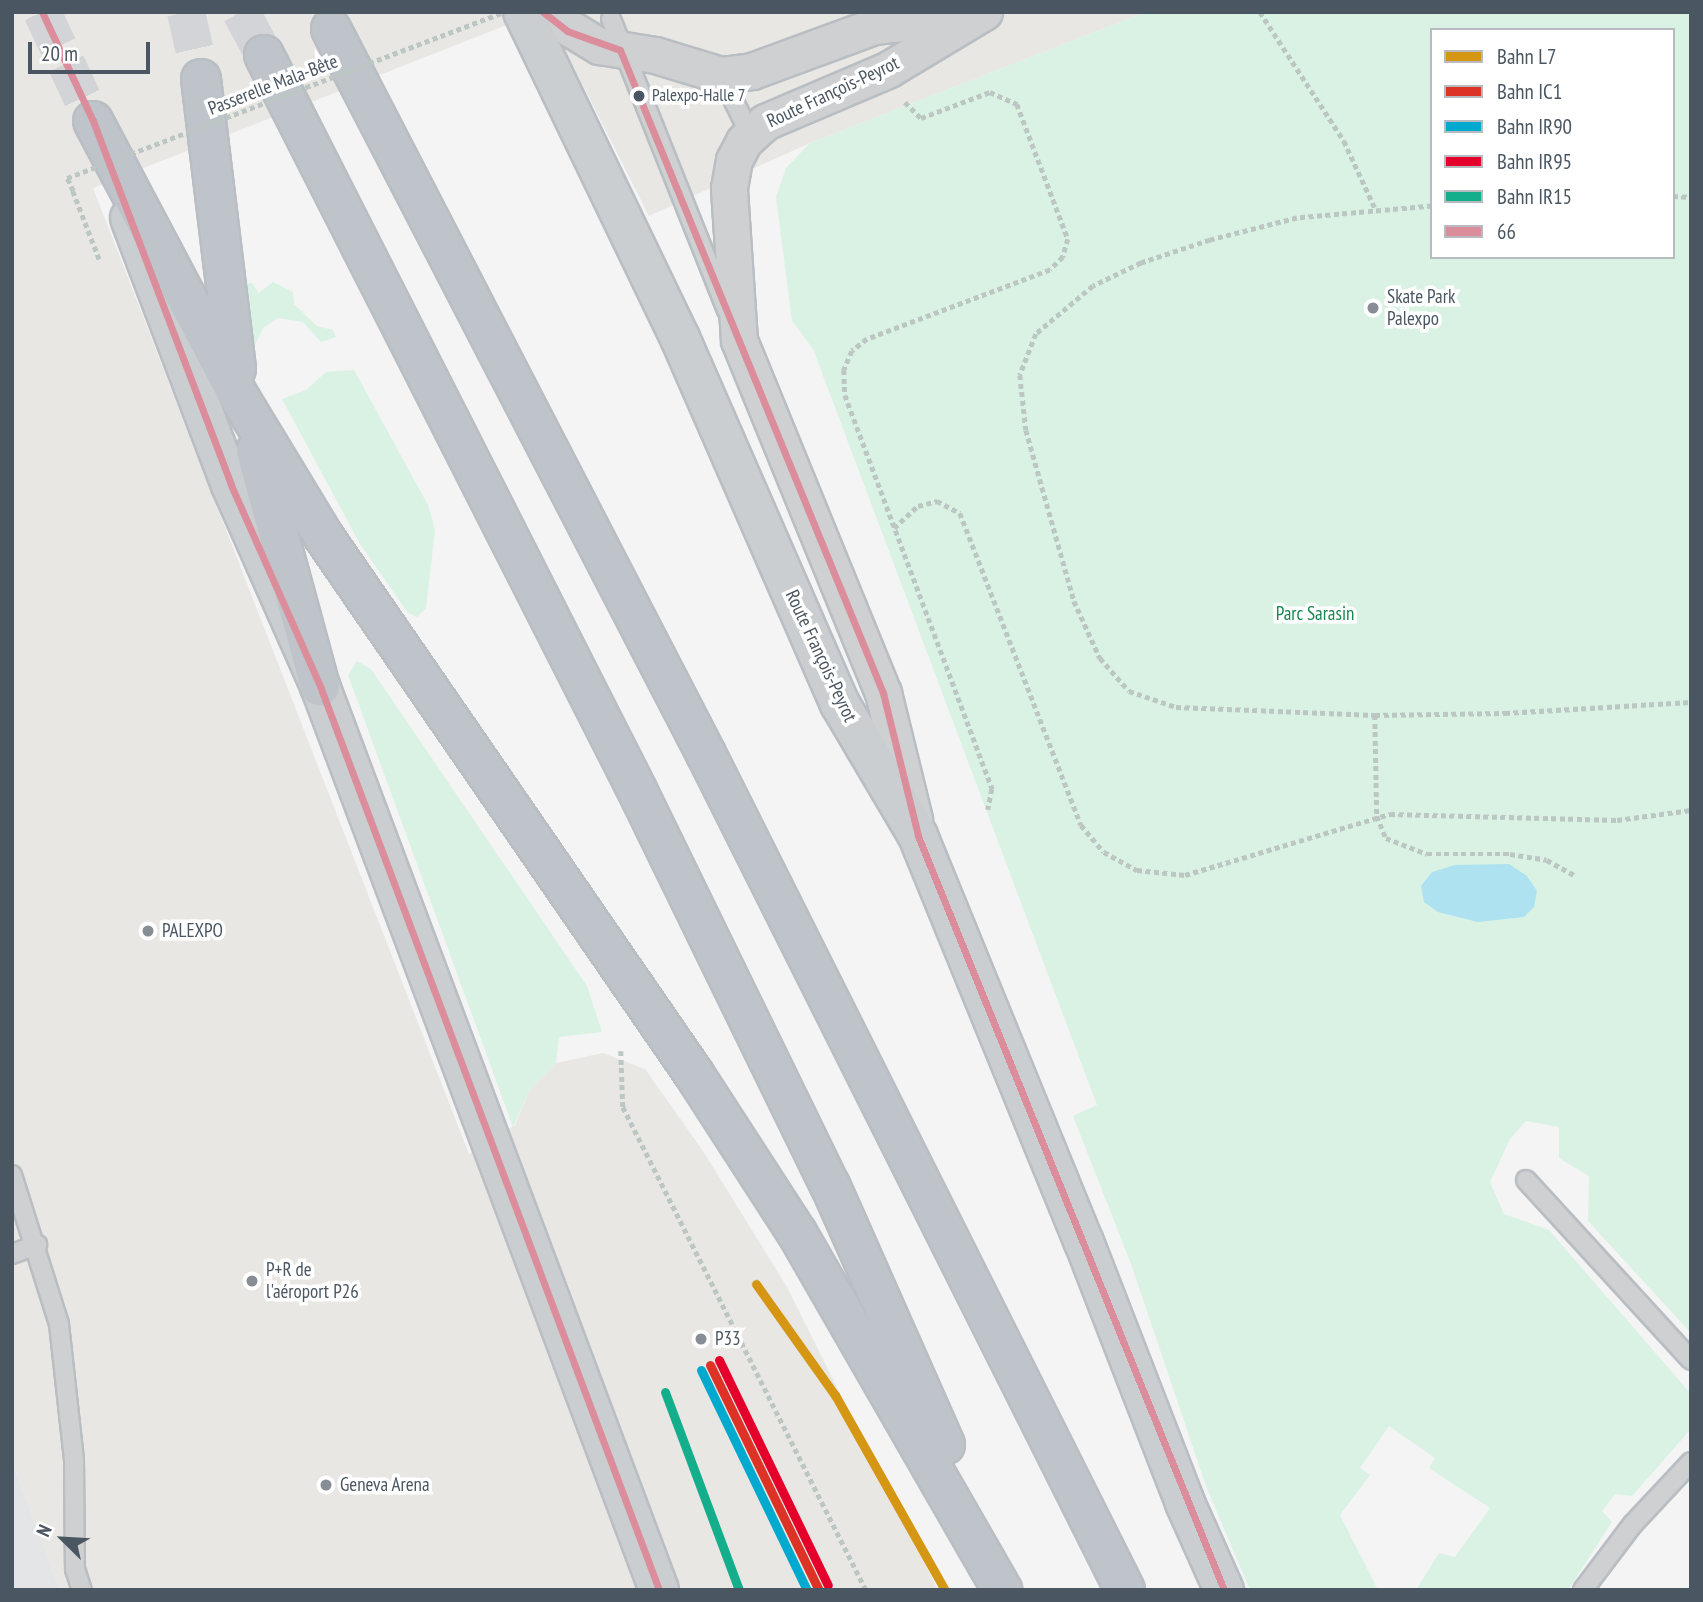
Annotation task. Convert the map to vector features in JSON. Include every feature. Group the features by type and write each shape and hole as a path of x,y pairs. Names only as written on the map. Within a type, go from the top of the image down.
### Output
{"highway":[{"path":"331,29 712,766 1125,1590"},
{"path":"264,55 631,778 830,1185 1009,1590"},
{"path":"201,79 222,284 241,400 320,686"},
{"path":"93,121 241,400 324,537 694,1074 797,1233 1002,1590"}],"main road":[{"name":"Route François-Peyrot","path":"523,12 680,338 840,704 918,836 1084,1242 1185,1503 1224,1590"},
{"path":"93,121 231,485 320,686 659,1590"}],"street":[{"name":"Route François-Peyrot","path":"543,12 567,31 616,35 655,55 721,75 752,71 874,26 980,14"},
{"name":"Route François-Peyrot","path":"918,836 883,693 739,340 729,188 733,160 750,134 765,122 889,69 980,14"}],"lane":[{"path":"616,35 739,340"},
{"path":"721,75 750,134"},
{"path":"12,1175 37,1245 59,1324 74,1460 75,1569 82,1590"},
{"path":"1526,1180 1691,1360"},
{"path":"12,1254 37,1245"},
{"path":"1583,1590 1633,1524 1691,1462"}],"path":[{"name":"Passerelle Mala-Bête","path":"103,269 67,178 503,12"},
{"path":"1259,12 1344,141 1375,208"},
{"path":"899,97 921,118 990,92 1017,104 1068,239 1063,257 1050,270 867,338 852,351 844,370 845,395 992,789 988,810"},
{"path":"1430,206 1375,208 1256,227 1114,275 1065,307 1036,334 1019,386 1037,478 1074,601 1100,658 1119,682 1138,696 1176,707 1376,715 1505,713 1691,702"},
{"path":"894,528 918,506 937,501 957,508 965,519 1075,813 1096,845 1115,860 1150,873 1185,875 1377,816 1617,820 1691,810"},
{"path":"1376,715 1377,816 1386,838 1427,853 1510,854 1547,860 1576,876"},
{"path":"621,1051 623,1107 866,1590"}],"shaded area":[{"path":"12,12 540,12 93,188 469,1154 515,1125 530,1089 556,1063 603,1053 645,1069 703,1151 787,1287 938,1590 60,1590 12,1461"},
{"path":"546,12 1146,12 810,143 649,216"},
{"path":"12,1461 60,1590 12,1590"}],"green space":[{"name":"Parc Sarasin","path":"1146,12 1691,12 1691,1333 1588,1221 1589,1176 1559,1158 1559,1127 1526,1121 1510,1139 1490,1182 1504,1214 1549,1230 1691,1394 1691,1429 1632,1496 1615,1494 1602,1511 1612,1522 1568,1590 1416,1590 1439,1553 1455,1557 1490,1508 1429,1468 1435,1458 1389,1426 1360,1468 1370,1475 1340,1515 1378,1590 1250,1590 1206,1486 1131,1264 1073,1116 1097,1105 813,349 792,321 776,197 786,168 810,143"},
{"path":"273,282 293,292 294,304 317,326 333,330 336,337 321,342 303,322 278,318 264,327 253,348 242,284 252,283 259,293"},
{"path":"354,370 428,505 435,530 426,608 417,617 408,613 360,544 282,399 306,390 326,372"},
{"path":"357,661 371,669 587,986 602,1032 559,1037 556,1063 530,1089 513,1127 348,675"}],"water":[{"path":"1509,864 1527,876 1537,891 1534,907 1524,917 1478,922 1438,912 1424,902 1421,886 1432,872 1455,865"}],"tunnel":[{"path":"42,12 93,121"},
{"path":"186,12 201,79"},
{"path":"241,12 264,55"}],"rail line":[{"name":"L7","path":"756,1284 835,1395 945,1590"},
{"name":"IR95","path":"719,1360 828,1585"},
{"name":"IC1","path":"710,1365 819,1590"},
{"name":"IR90","path":"701,1370 807,1590"},
{"name":"IR15","path":"665,1392 739,1590"}],"transit line":[{"name":"66","path":"42,12 93,121 231,485 320,686 659,1590"},
{"name":"66","path":"543,12 567,31 620,50"},
{"name":"66","path":"620,50 883,693 918,836 1224,1590"}],"place":[{"name":"Palexpo-Halle 7","path":"639,96"},
{"name":"Skate Park Palexpo","path":"1373,308"},
{"name":"PALEXPO","path":"148,931"},
{"name":"P+R de l'aéroport P26","path":"252,1281"},
{"name":"P33","path":"701,1339"},
{"name":"Geneva Arena","path":"326,1485"}]}
